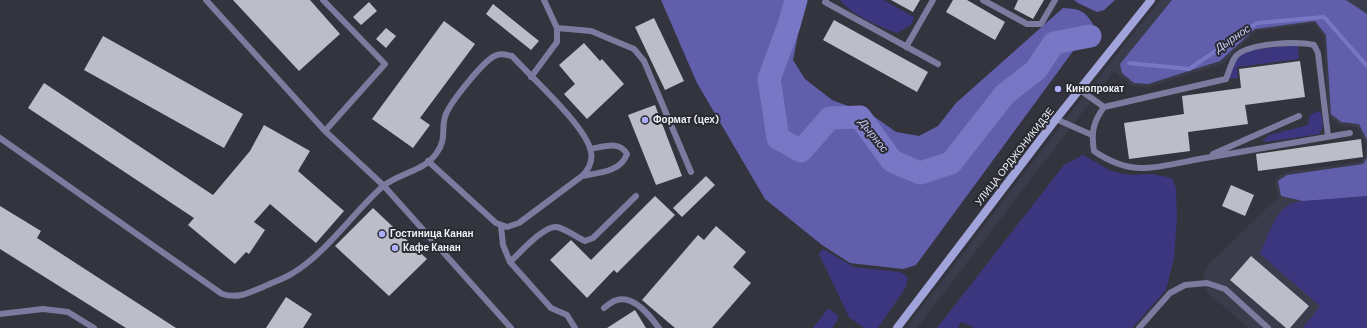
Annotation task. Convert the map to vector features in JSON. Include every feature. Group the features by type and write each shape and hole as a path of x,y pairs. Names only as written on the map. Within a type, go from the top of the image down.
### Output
{"main road":[{"name":"УЛИЦА ОРДЖОНИКИДЗЕ","path":"896,328 1056,119 1151,0"}],"lane":[{"path":"206,0 325,131 384,186 511,328"},
{"path":"323,0 385,64 325,131"},
{"path":"531,77 557,42 558,28 544,0"},
{"path":"826,0 825,2 938,64"},
{"path":"906,46 933,0"},
{"path":"983,0 1028,24 1041,24 1055,0"},
{"path":"558,28 591,31 634,49 644,61 691,172"},
{"path":"1328,136 1318,54 1314,45 1301,42 1246,49 1236,57 1226,79 1104,107 1095,120 1092,135 1094,151 1125,167 1145,168 1204,158 1328,136 1350,132"},
{"path":"0,138 222,294 232,297 243,295 293,274 309,262 384,186 424,166 428,161 436,154 444,138 446,115 451,105 487,62 496,55 504,54 512,56 582,130 590,149 591,161 588,170 582,176 519,223 513,226 502,226 496,223 428,161"},
{"path":"1080,90 1104,107"},
{"path":"1204,158 1299,116"},
{"path":"1056,119 1092,135"},
{"path":"582,176 614,169 624,161 627,154 623,148 616,145 590,149"},
{"path":"510,262 544,231 551,228 558,228 585,241 593,238 636,196"},
{"path":"502,226 503,245 510,262 551,308 566,315 575,328"},
{"path":"1139,328 1170,293 1185,286 1207,283 1225,289 1268,328"},
{"path":"604,308 617,299 631,300 651,316 659,328"},
{"path":"1,316 43,309 68,312 94,328"}],"shaded area":[{"path":"661,0 805,0 793,60 805,79 832,100 872,115 896,132 919,136 938,126 956,103 1063,8 1081,11 1093,24 916,265 903,269 850,263 822,245 765,199 697,83"},
{"path":"840,0 884,0 914,17 912,24 897,33 874,24 858,15"},
{"path":"1074,0 1115,0 1104,10 1097,12"},
{"path":"1160,0 1367,0 1367,328 1249,328 1207,292 1203,276 1209,264 1278,198 1275,179 1286,172 1361,162 1365,155 1366,144 1357,127 1340,125 1328,116 1324,36 1314,23 1256,31 1222,64 1148,87 1133,86 1114,71 917,328 906,328 1062,124"},
{"path":"1172,0 1346,0 1367,14 1367,140 1359,124 1341,122 1331,114 1326,35 1315,21 1255,29 1220,61 1148,84 1134,83 1122,73 1120,64"},
{"path":"1298,45 1299,59 1237,67 1238,78 1228,79 1236,61 1245,53 1259,49"},
{"path":"1318,111 1321,113 1323,121 1322,129 1319,134 1266,142 1263,140 1269,135 1308,125 1310,115"},
{"path":"1083,155 1111,171 1130,175 1152,174 1172,178 1176,188 1177,218 1174,258 1166,290 1132,328 975,328 961,322 958,328 937,328 1064,165"},
{"path":"1367,158 1367,196 1303,201 1281,196 1278,181 1287,175 1363,164"},
{"path":"1367,196 1367,328 1303,328 1320,306 1260,254 1271,228 1282,210 1293,203 1313,199"},
{"path":"823,249 854,267 900,272 908,277 906,287 878,328 864,328 849,317 819,254"},
{"path":"830,309 838,316 838,319 832,328 813,328 827,310"}],"building":[{"path":"233,0 310,0 340,34 299,71"},
{"path":"891,0 920,0 913,12"},
{"path":"953,0 967,0 1005,22 995,40 946,12"},
{"path":"1018,0 1044,0 1033,19 1014,9"},
{"path":"369,2 377,11 361,25 353,17"},
{"path":"493,4 539,41 531,50 486,14"},
{"path":"654,18 684,81 665,90 635,27"},
{"path":"834,20 928,72 917,92 823,40"},
{"path":"444,21 475,44 420,118 430,125 413,148 372,119"},
{"path":"386,28 396,36 386,48 376,39"},
{"path":"103,36 243,114 224,148 84,70"},
{"path":"584,43 600,61 602,59 624,84 587,119 564,94 575,84 559,65"},
{"path":"1300,61 1305,97 1245,105 1248,124 1188,132 1190,151 1129,159 1124,123 1184,114 1182,96 1241,88 1239,69"},
{"path":"44,83 213,195 250,151 264,125 310,151 298,171 344,211 316,243 270,204 254,222 265,230 249,254 246,252 235,264 188,225 194,218 28,108"},
{"path":"655,105 682,176 656,185 628,115"},
{"path":"1361,139 1363,157 1258,171 1256,154"},
{"path":"706,176 715,185 682,217 673,208"},
{"path":"1231,185 1254,195 1245,216 1222,206"},
{"path":"655,196 675,215 617,273 614,270 587,298 550,260 571,240 591,260"},
{"path":"0,206 41,231 37,238 176,328 126,328 0,249"},
{"path":"373,208 427,259 389,296 335,246"},
{"path":"716,226 746,252 733,267 751,283 712,328 675,328 642,300 698,235 704,240"},
{"path":"1251,256 1309,306 1290,328 1286,328 1230,280"},
{"path":"286,297 312,314 303,328 266,328"},
{"path":"635,310 646,328 607,328"}],"waterway":[{"name":"Дырнос","path":"796,0 789,25 769,79 778,138 801,151 830,118 860,117 892,161 920,173 951,163 1005,94 1036,70 1054,43 1090,36"},
{"name":"Дырнос","path":"1129,63 1189,69 1257,23 1324,17 1367,66"}],"place":[{"name":"Кинопрокат","path":"1058,89"},
{"name":"Формат (цех)","path":"645,120"},
{"name":"Гостиница Канан","path":"382,234"},
{"name":"Кафе Канан","path":"395,248"}]}
